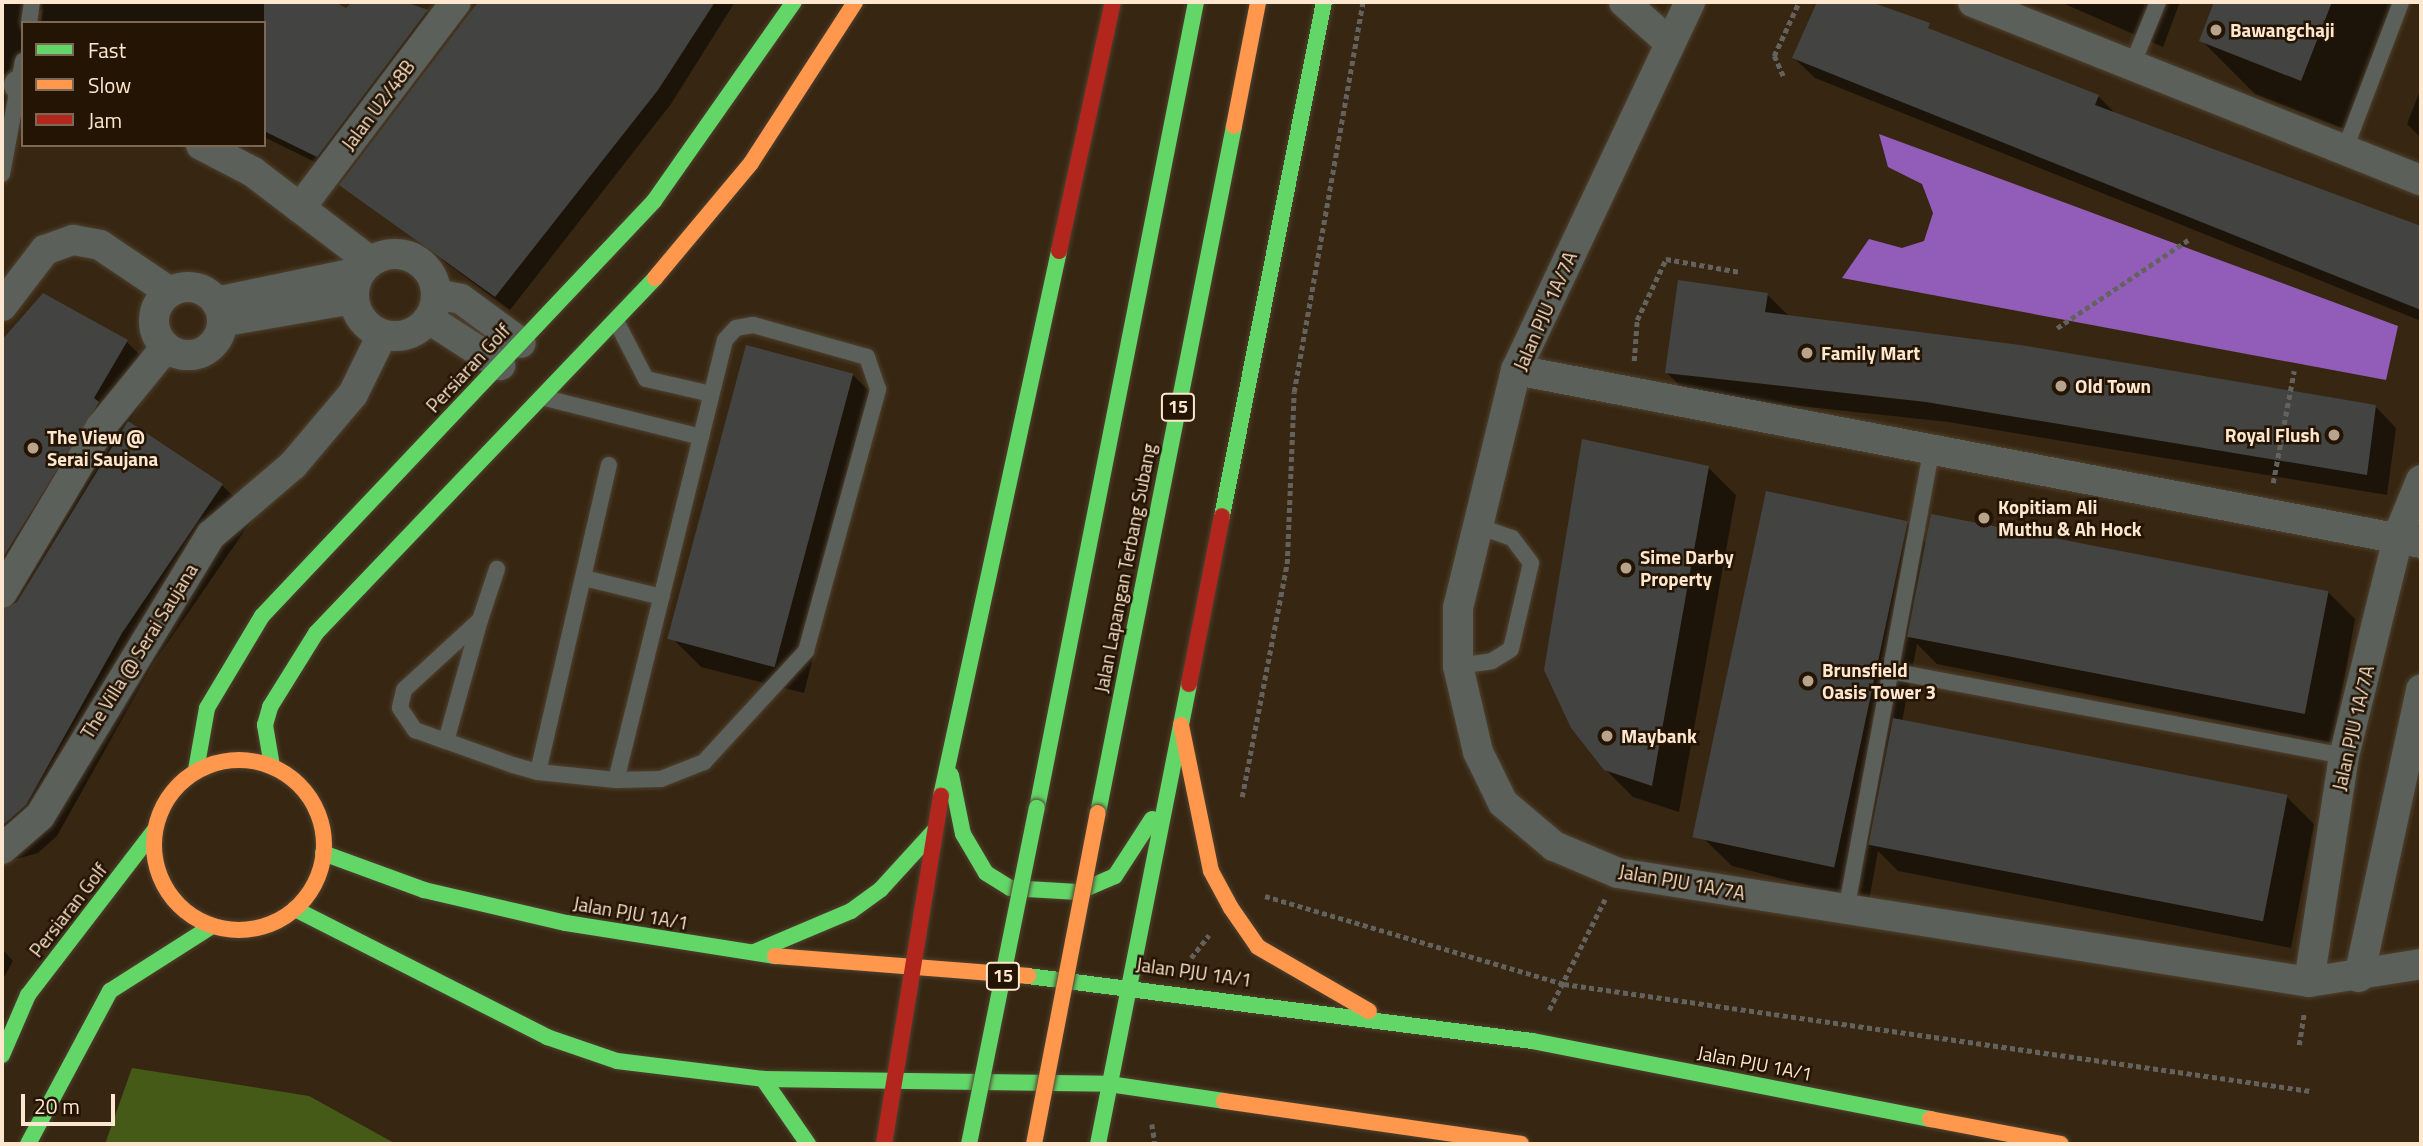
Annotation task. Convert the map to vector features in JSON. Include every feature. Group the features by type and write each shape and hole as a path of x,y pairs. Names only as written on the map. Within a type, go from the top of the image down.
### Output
{"main road":[{"name":"Persiaran Golf","path":"196,770 207,709 262,616 654,201 794,2"},
{"path":"272,766 265,725 270,707 316,633 616,321 751,163 855,2"},
{"path":"884,1144 933,832 1113,2"},
{"name":"Jalan Lapangan Terbang Subang","path":"969,1144 1196,2"},
{"name":"Jalan Lapangan Terbang Subang","path":"1034,1144 1258,2"},
{"path":"1098,1144 1127,984 1324,2"},
{"path":"1180,720 1211,871 1231,908 1258,947 1388,1022"},
{"path":"220,761 272,766 312,801 324,853 309,893 295,909 270,924 242,930 212,926 191,915 167,889 154,855 154,831 169,796 196,770 220,761"},
{"path":"948,763 964,834 986,873 1010,888 1041,893 1078,892 1115,876 1165,796"},
{"name":"Persiaran Golf","path":"2,1055 28,995 154,831"},
{"path":"749,954 851,911 881,889 933,832"},
{"name":"Jalan PJU 1A/1","path":"324,853 424,890 566,923 749,954 912,970 1127,984 1532,1041 2061,1144"},
{"path":"295,909 547,1037 617,1061 763,1079 1109,1084 1440,1129 1521,1144"},
{"path":"28,1144 110,991 212,926"},
{"path":"763,1079 808,1144"},
{"path":"1413,1144 1440,1129"}],"street":[{"name":"Jalan U2/48B","path":"300,208 456,2"},
{"path":"1624,2 1668,41"},
{"name":"Jalan PJU 1A/7A","path":"1690,2 1668,41 1516,370 1458,608 1458,666 1478,752 1503,803 1554,846 1618,873 2309,982 2359,977 2421,964"},
{"path":"1973,2 2133,63 2421,180"},
{"path":"205,147 253,172 300,208 361,277 362,321 382,335 408,334 432,306 461,299 521,344"},
{"path":"2,306 45,250 73,240 100,245 170,292 200,289 219,312 214,342 196,354 166,347"},
{"path":"219,312 361,277 407,255 428,270 432,306 500,365"},
{"path":"166,347 154,318 170,292"},
{"name":"The Villa @ Serai Saujana","path":"2,849 40,816 211,535 293,465 353,394 382,335"},
{"path":"2,593 101,427 166,347"},
{"path":"1516,370 1632,394 2410,538"},
{"name":"Jalan PJU 1A/7A","path":"2309,982 2344,756 2410,538 2421,480"},
{"path":"2359,977 2421,690"}],"lane":[{"path":"29,21 32,2"},
{"path":"2133,63 2158,2"},
{"path":"2345,149 2401,2"},
{"path":"2,174 21,77"},
{"path":"616,321 646,380 711,394"},
{"path":"480,620 404,690 405,722 446,741 538,772 616,780 661,779 704,762 806,651 878,375 856,352 745,325 725,340 616,780"},
{"path":"541,397 595,405 701,437"},
{"path":"1846,911 1932,449"},
{"path":"538,772 609,465"},
{"path":"1458,666 1492,661 1511,649 1531,563 1512,538 1478,526"},
{"path":"446,741 497,569"},
{"path":"584,578 662,597"},
{"path":"1891,671 2344,756"}],"path":[{"path":"1242,797 1286,564 1294,392 1363,2"},
{"path":"1783,76 1774,56 1799,2"},
{"path":"2057,328 2188,240"},
{"path":"1632,394 1637,320 1667,259 1740,272"},
{"path":"2267,510 2294,371"},
{"path":"1532,1041 1564,984 1618,873"},
{"path":"1165,989 1231,908 1252,896 1275,895 1450,955 1564,984 2310,1091"}],"green space":[{"path":"132,1068 309,1096 396,1144 105,1144"}],"shaded area":[{"path":"1879,134 2398,326 2386,380 1842,278 1869,239 1902,248 1924,241 1933,213 1922,184 1888,167"}],"building":[{"path":"264,2 335,2 346,8 352,2 405,2 428,10 317,157 266,132"},
{"path":"478,2 715,2 658,90 495,297 339,185"},
{"path":"1817,2 1871,2 1930,23 1928,28 2099,95 2095,105 2421,226 2421,310 1792,58"},
{"path":"2214,2 2332,2 2301,81 2199,41"},
{"path":"1678,280 1768,293 1765,312 2020,345 2376,405 2367,475 1926,402 1665,373"},
{"name":"The View @ Serai Saujana","path":"43,293 128,340 94,398 99,402 2,559 2,340"},
{"path":"746,345 853,374 775,667 667,639"},
{"path":"128,421 223,484 122,633 26,805 2,826 2,610 17,602"},
{"name":"Sime Darby Property","path":"1582,439 1709,466 1652,786 1604,770 1571,728 1544,670"},
{"name":"Brunsfield Oasis Tower 3","path":"1766,491 1908,521 1834,867 1692,837"},
{"path":"1931,514 2329,591 2305,714 1907,637"},
{"path":"1893,718 2288,795 2263,921 1868,845"}],"traffic: fast":[{"path":"196,770 207,708 262,616 654,201 794,2"},
{"path":"1037,808 1196,2"},
{"path":"1222,516 1324,2"},
{"path":"1098,813 1234,126"},
{"path":"941,796 1059,251"},
{"path":"272,766 265,725 270,707 316,633 655,278"},
{"path":"1098,1144 1189,684"},
{"path":"951,775 963,834 986,873 1010,888 1078,892 1115,876 1152,819"},
{"path":"969,1144 1037,808"},
{"path":"2,1055 28,995 154,831"},
{"path":"754,952 851,911 881,889 933,832"},
{"path":"323,853 424,890 566,923 775,956"},
{"path":"295,909 547,1037 617,1061 763,1079 1109,1084 1224,1101"},
{"path":"28,1144 110,991 212,926"},
{"path":"1028,976 1532,1041 1930,1119"},
{"path":"763,1079 808,1144"}],"traffic: slow":[{"path":"655,278 751,163 855,2"},
{"path":"1234,126 1258,2"},
{"path":"1181,725 1211,871 1231,908 1258,947 1369,1011"},
{"path":"239,760 272,767 299,785 317,812 324,845 317,878 299,905 272,923 239,930 206,923 179,905 161,878 154,845 161,812 179,785 206,767 239,760"},
{"path":"1034,1144 1098,813"},
{"path":"775,956 1028,976"},
{"path":"1224,1101 1521,1144"},
{"path":"1930,1119 2061,1144"}],"traffic: jam":[{"path":"1059,251 1113,2"},
{"path":"1189,684 1222,516"},
{"path":"884,1144 941,796"}],"place":[{"name":"Bawangchaji","path":"2216,30"},
{"name":"Family Mart","path":"1807,353"},
{"name":"Old Town","path":"2061,386"},
{"name":"Royal Flush","path":"2334,435"},
{"name":"The View @ Serai Saujana","path":"33,448"},
{"name":"Kopitiam Ali Muthu & Ah Hock","path":"1984,518"},
{"name":"Sime Darby Property","path":"1626,568"},
{"name":"Brunsfield Oasis Tower 3","path":"1808,681"},
{"name":"Maybank","path":"1607,736"}]}
